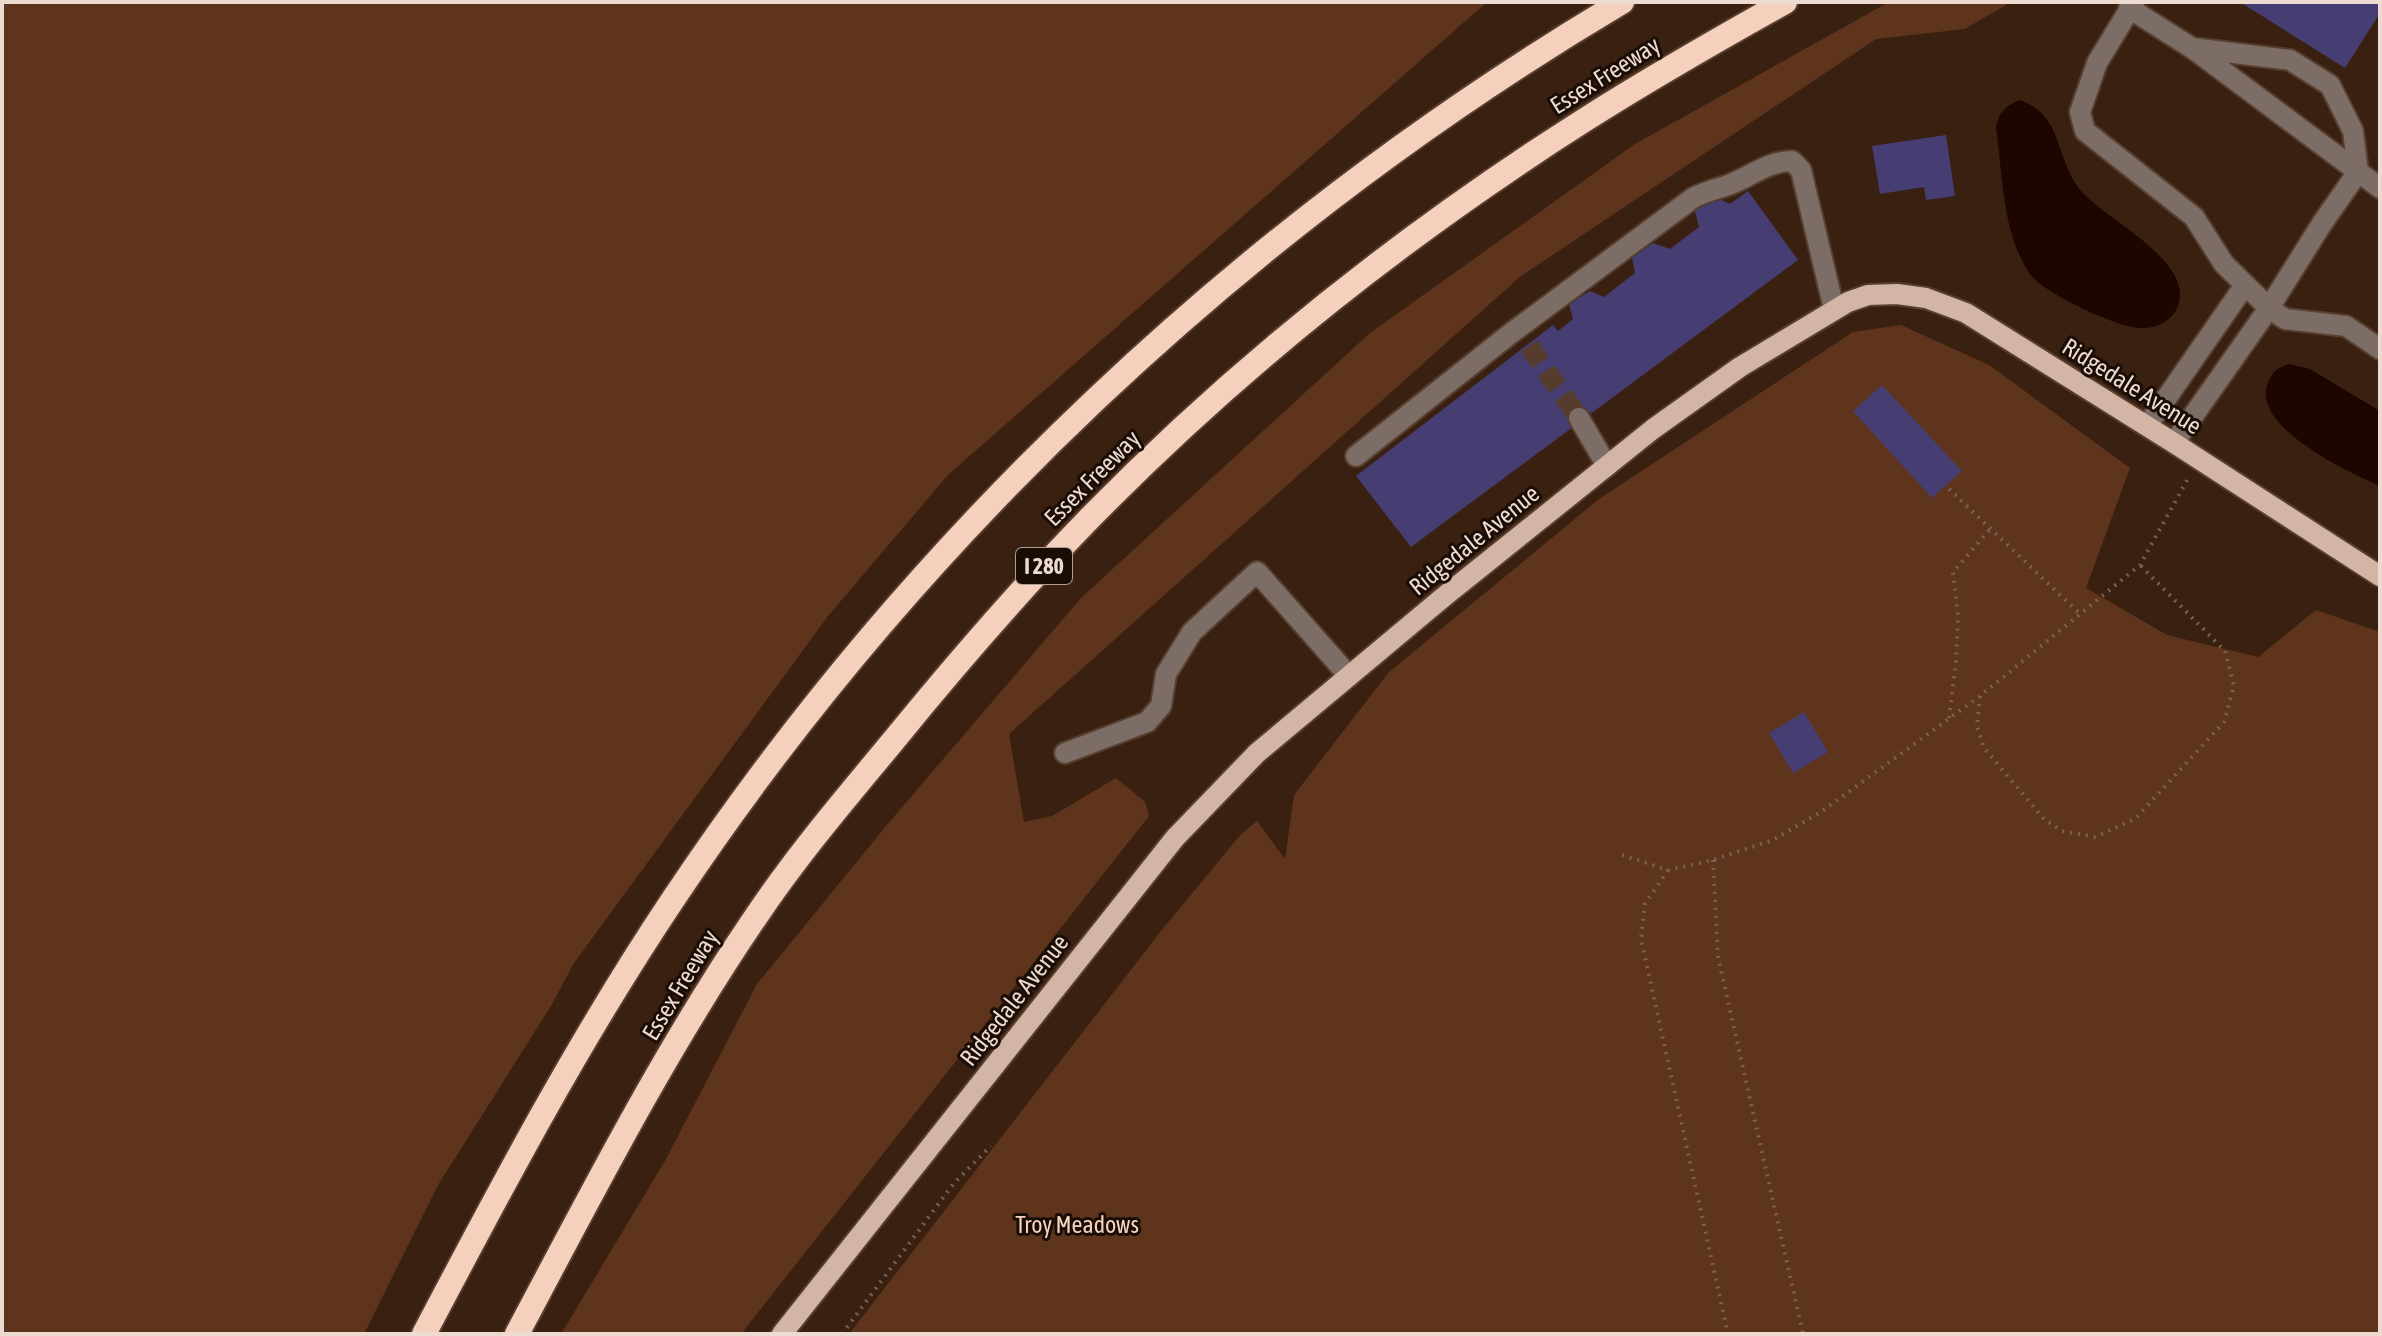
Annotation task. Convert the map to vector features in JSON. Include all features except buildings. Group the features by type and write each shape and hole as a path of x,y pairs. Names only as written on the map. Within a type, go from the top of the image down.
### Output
{"highway":[{"path":"424,1334 587,1034 673,898 794,732 903,599 1000,495 1101,395 1188,315 1278,240 1371,168 1479,92 1622,2"},
{"name":"Essex Freeway","path":"517,1334 657,1076 758,913 810,843 931,694 1088,519 1272,350 1446,215 1592,115 1785,2"}],"main road":[{"name":"Ridgedale Avenue","path":"782,1334 1175,838 1257,753 1653,429 1740,367 1834,309 1858,298 1882,293 1926,298 1966,313 2199,458 2380,576"}],"lane":[{"path":"2380,188 2131,5 2097,63 2080,112 2085,131 2194,217 2224,264 2269,308 2285,319 2346,326 2380,349"},
{"path":"2174,443 2269,308 2358,172 2353,131 2330,85 2290,60 2192,48"},
{"path":"1356,456 1517,328 1693,198 1783,161 1792,161 1801,170 1834,309"},
{"path":"2147,426 2245,285"},
{"path":"1517,328 1529,346"},
{"path":"1579,418 1607,466"},
{"path":"1065,753 1147,722 1161,706 1166,674 1192,632 1257,572 1349,676"}],"path":[{"path":"1622,855 1668,870 1713,860 1773,840 1821,812 1980,696 2140,565 2199,458"},
{"path":"1949,489 2080,614"},
{"path":"1949,718 1958,616 1953,572 1991,528"},
{"path":"1980,696 1977,726 1984,748 2044,819 2062,831 2095,837 2135,819 2224,722 2234,686 2225,651 2140,565"},
{"path":"1713,860 1718,957 1803,1334"},
{"path":"1668,870 1645,904 1641,939 1728,1334"},
{"path":"842,1334 954,1183 991,1146"}],"green space":[{"path":"2,2 1487,2 948,475 828,616 574,963 551,1006 438,1185 364,1334 2,1334"},
{"path":"1889,2 2011,2 1965,29 1876,39 1521,276 1009,734 1024,822 1052,816 1116,778 1145,802 1149,816 741,1334 561,1334 666,1159 757,984 886,826 1081,598 1370,333 1635,144"},
{"name":"Troy Meadows","path":"1901,325 1989,365 2130,468 2086,588 2167,635 2258,657 2316,610 2380,632 2380,1334 849,1334 1161,931 1241,834 1257,821 1285,859 1294,795 1389,672 1599,499 1853,332"}],"shaded area":[{"path":"2019,100 2044,116 2073,180 2082,192 2149,246 2171,270 2178,283 2179,302 2172,316 2163,323 2138,328 2113,321 2064,299 2030,274 2014,241 2009,222 1996,128 2003,111"},
{"path":"2289,364 2310,369 2380,411 2380,486 2309,448 2277,420 2268,405 2266,390 2273,373"}],"tunnel":[{"path":"1529,346 1579,418"}]}
